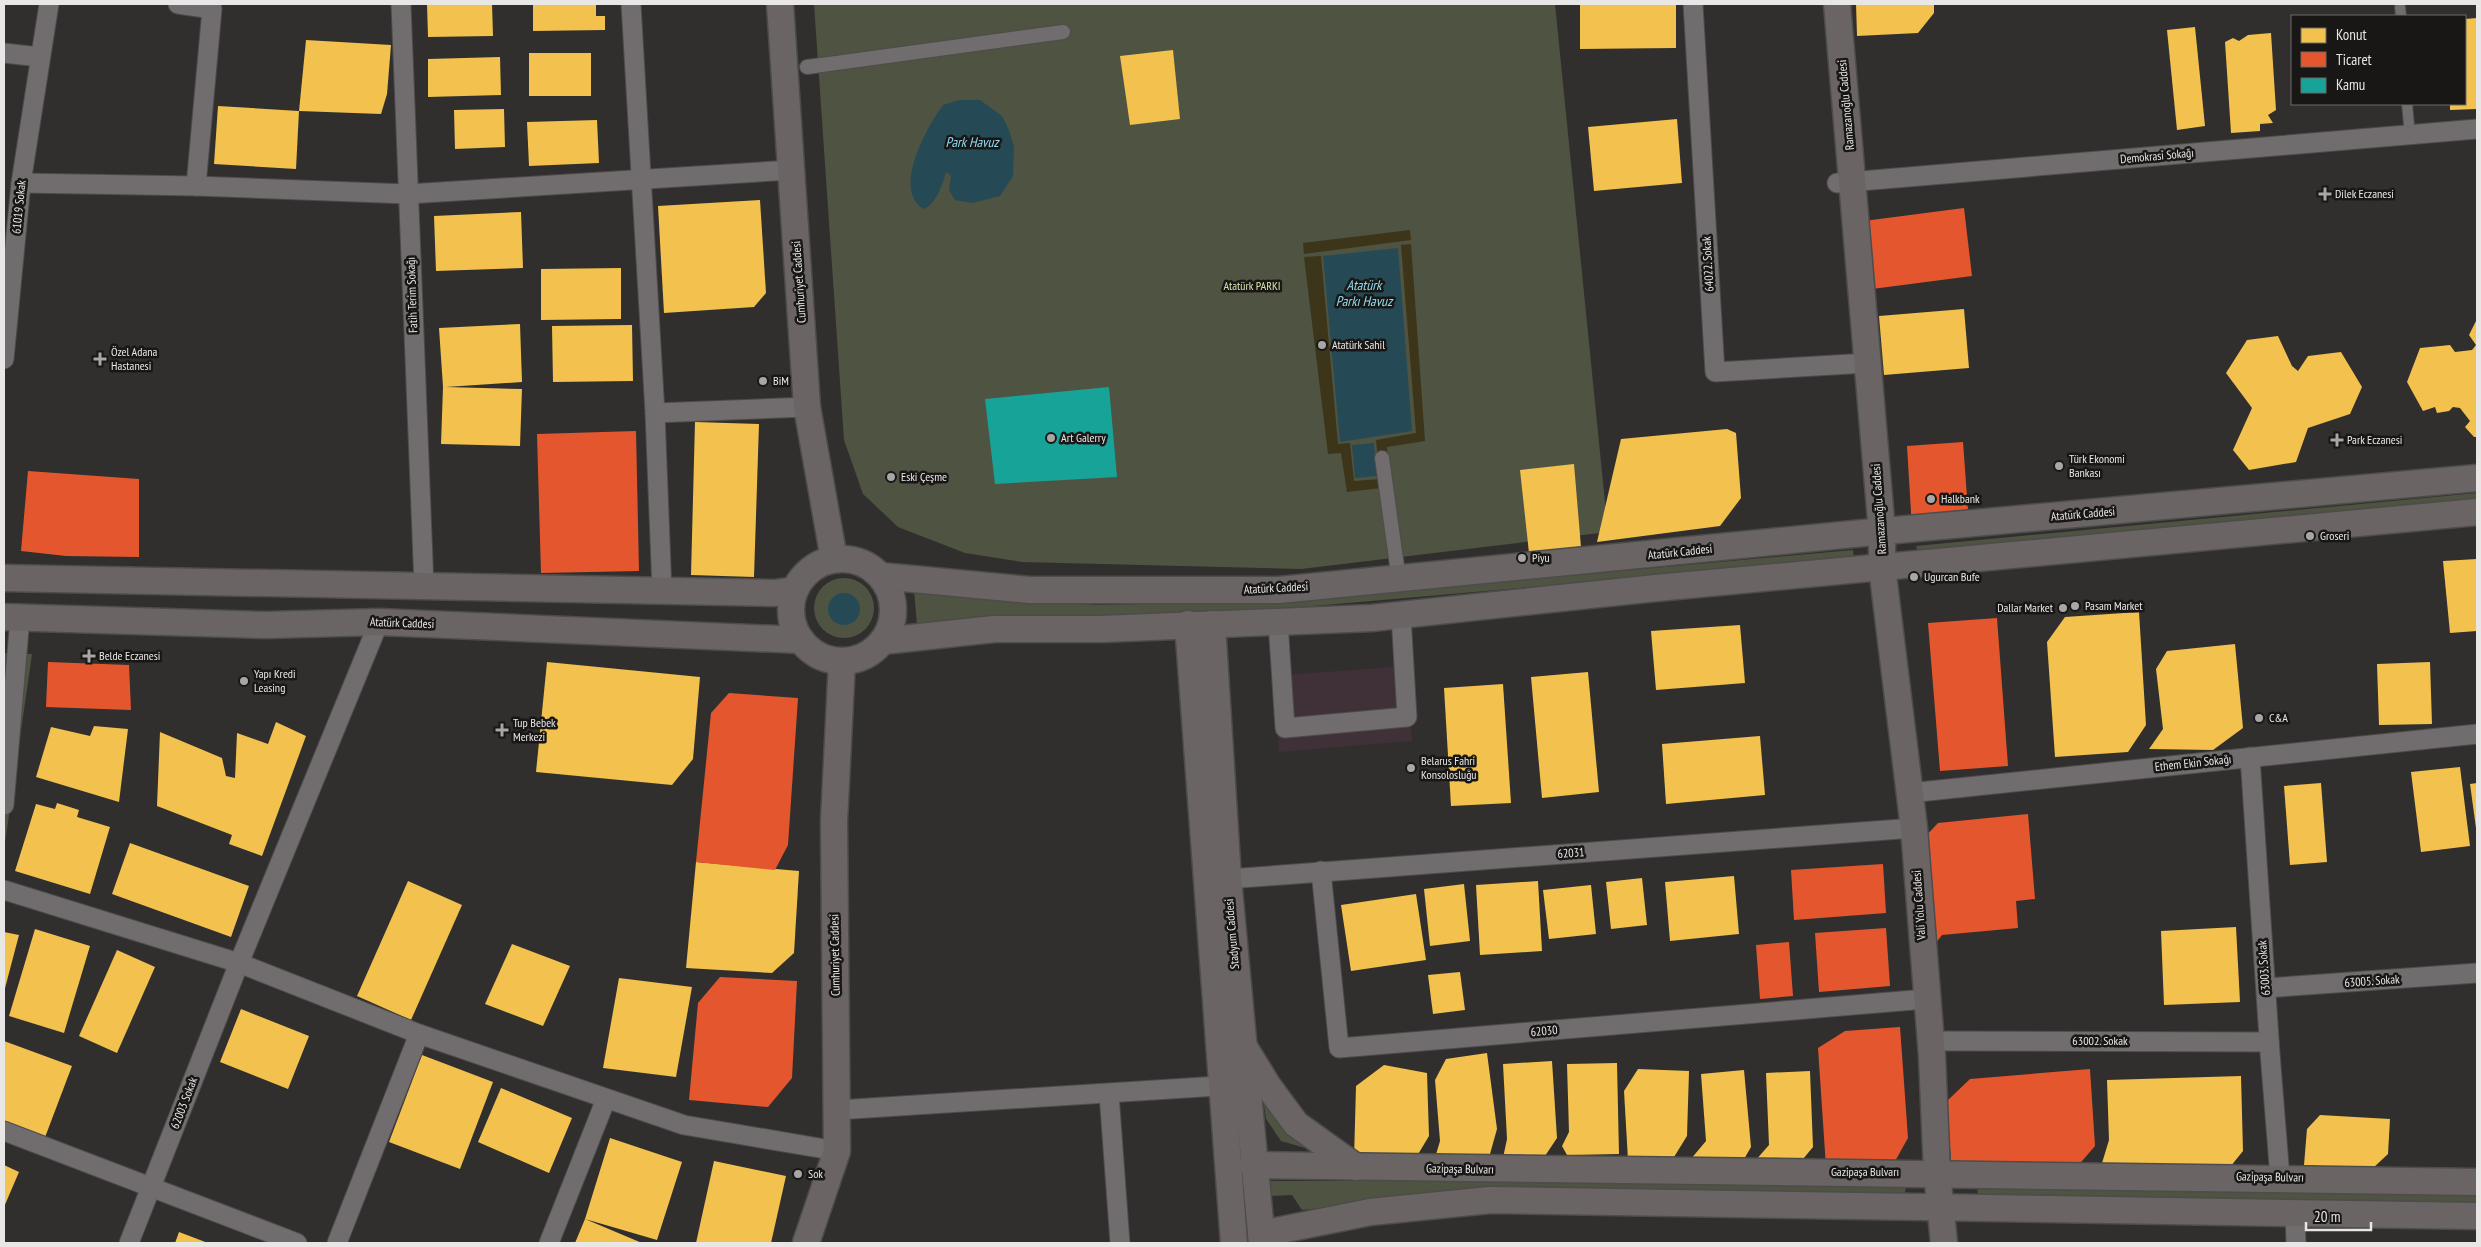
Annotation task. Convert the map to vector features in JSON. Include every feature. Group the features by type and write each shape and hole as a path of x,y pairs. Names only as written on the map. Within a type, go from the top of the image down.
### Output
{"main road":[{"name":"Cumhuriyet Caddesi","path":"780,4 808,407 834,559"},
{"name":"Ramazanoğlu Caddesi","path":"1821,4 1845,182"},
{"name":"Ramazanoğlu Caddesi","path":"1837,4 1845,182 1875,532 1882,567"},
{"name":"Atatürk Caddesi","path":"881,576 1030,590 1279,590 1875,532 2477,478"},
{"path":"883,641 994,629 1102,629 1401,615 1882,567 2477,512"},
{"path":"834,559 851,559 868,565 881,576 890,591 894,608 891,626 883,641 871,652 857,659 842,661 819,655 801,640 794,629 791,603 795,590 804,576 817,565 834,559"},
{"name":"Vali Yolu Caddesi","path":"1882,567 1914,828 1926,999 1931,1042 1937,1173 1944,1243"},
{"path":"4,578 775,593 795,590"},
{"name":"Atatürk Caddesi","path":"12,618 266,625 379,622 801,640"},
{"path":"1200,624 1234,1085 1234,1243"},
{"name":"Stadyum Caddesi","path":"1200,624 1228,879 1242,1044 1234,1085 1253,1165 1261,1239"},
{"name":"Cumhuriyet Caddesi","path":"806,1243 837,1151 834,821 842,661"},
{"path":"1242,1044 1268,1086 1296,1124 1356,1167"},
{"name":"Gazipaşa Bulvarı","path":"1253,1165 2477,1182"},
{"path":"1261,1239 1370,1212 1490,1200 2477,1216"},
{"path":"1298,1243 1332,1220"}],"street":[{"name":"61019 Sokak","path":"4,359 15,192 36,86 49,4"},
{"path":"178,4 212,9 196,186"},
{"name":"Fatih Terim Sokağı","path":"401,4 424,586"},
{"path":"631,4 655,413 662,591"},
{"name":"64022. Sokak","path":"1693,4 1715,372 1860,364"},
{"path":"807,67 1063,32"},
{"path":"4,53 40,57"},
{"name":"Demokrasi Sokağı","path":"1845,182 2477,129"},
{"path":"15,192 196,186 408,194 792,170"},
{"path":"655,413 808,407"},
{"path":"1382,458 1398,566"},
{"path":"1278,622 1285,728 1407,716 1401,615"},
{"path":"4,805 12,618"},
{"name":"62003 Sokak","path":"130,1243 238,963 379,622"},
{"name":"Ethem Ekin Sokağı","path":"1909,793 2477,734"},
{"name":"63003. Sokak","path":"2250,758 2280,1178"},
{"name":"62031","path":"1228,879 1914,828"},
{"name":"62030","path":"1321,871 1339,1048 1926,999"},
{"path":"4,890 238,963 418,1034 684,1125 837,1151"},
{"name":"63005. Sokak","path":"2266,988 2477,973"},
{"path":"337,1243 418,1034"},
{"name":"63002. Sokak","path":"1931,1042 2269,1042"},
{"path":"837,1110 1234,1085"},
{"path":"1109,1094 1120,1243"},
{"path":"549,1243 606,1099"},
{"path":"4,1131 297,1243"},
{"path":"2295,1214 2296,1243"}],"lane":[{"path":"2408,105 2410,135"}],"shaded area":[{"path":"1406,666 1412,741 1279,752 1273,676"}],"green space":[{"name":"Atatürk PARKI","path":"814,4 1555,4 1608,532 1301,569 1022,562 965,553 898,527 863,494 844,440"},
{"path":"2477,493 2477,502 1919,554 1916,546"},
{"path":"1853,550 1854,559 1302,607 917,625 914,590 1096,605 1302,600"},
{"path":"844,578 861,583 869,591 874,608 869,625 861,633 844,638 827,633 819,625 814,608 819,591 827,583"},
{"path":"4,653 32,654 4,850"},
{"path":"1262,1091 1329,1155 1281,1141 1266,1119"},
{"path":"1269,1181 1906,1185 1905,1193 1492,1190 1302,1210 1292,1195 1271,1196"},
{"path":"1977,1186 2078,1190 2477,1193 2477,1203 1978,1195"}],"sand":[{"path":"1410,230 1411,240 1304,254 1303,243"},
{"name":"Atatürk Sahil","path":"1411,244 1425,441 1387,447 1390,487 1347,492 1341,453 1328,454 1304,257 1321,256 1338,444 1350,443 1354,481 1380,479 1376,440 1416,433 1401,245"}],"water":[{"name":"Park Havuz","path":"959,100 980,100 1002,116 1014,147 1013,176 1000,196 972,203 955,200 949,190 951,176 946,172 941,188 932,203 924,209 915,200 911,188 915,157 929,127 943,105"},
{"name":"Atatürk Parkı Havuz","path":"1398,248 1412,431 1340,442 1323,256"},
{"path":"1374,443 1377,476 1355,478 1352,445"},
{"path":"844,593 856,597 860,609 856,621 844,625 832,621 828,609 832,597"}],"building: Konut":[{"path":"427,4 492,4 493,36 428,37"},
{"path":"533,4 596,4 596,16 605,16 605,30 533,31"},
{"path":"1580,4 1676,4 1676,48 1580,49"},
{"path":"1856,4 1934,4 1934,13 1918,33 1857,36"},
{"path":"2477,18 2477,109 2450,110 2450,105 2466,105 2466,19"},
{"path":"2195,27 2205,126 2177,130 2167,30"},
{"path":"2271,33 2276,110 2268,115 2273,123 2260,124 2260,131 2231,133 2225,42 2233,38 2239,41 2248,35"},
{"path":"306,40 391,45 387,94 381,114 299,111"},
{"path":"1173,50 1180,119 1130,125 1120,56"},
{"path":"529,53 591,53 591,96 529,96"},
{"path":"500,57 501,95 428,97 428,59"},
{"path":"218,106 299,111 296,169 214,164"},
{"path":"504,109 505,147 455,149 454,110"},
{"path":"1677,119 1682,183 1594,191 1588,127"},
{"path":"597,120 599,163 529,166 527,122"},
{"path":"760,200 766,293 754,307 664,313 658,206"},
{"path":"521,212 523,268 436,271 434,216"},
{"path":"621,268 621,319 541,320 541,269"},
{"path":"1964,309 1969,368 1884,375 1879,316"},
{"path":"2477,319 2477,437 2474,437 2465,427 2470,421 2460,408 2453,407 2449,411 2437,413 2435,407 2423,411 2407,382 2420,348 2450,345 2455,352 2472,350 2476,345 2469,335"},
{"path":"520,324 522,382 446,387 522,389 520,446 441,444 443,387 439,328"},
{"path":"632,325 633,381 553,382 552,326"},
{"path":"2278,336 2292,366 2298,371 2308,356 2341,352 2362,387 2350,414 2308,428 2296,462 2249,470 2233,450 2252,408 2226,373 2247,340"},
{"path":"695,422 759,424 754,577 691,575"},
{"path":"1727,429 1736,433 1741,498 1720,526 1597,542 1621,439"},
{"path":"1574,464 1581,547 1529,553 1520,470"},
{"path":"2477,559 2477,631 2450,633 2443,561"},
{"path":"2139,612 2146,725 2128,752 2055,757 2047,642 2065,617"},
{"path":"1740,625 1745,683 1656,690 1651,631"},
{"path":"2235,644 2243,728 2213,750 2149,749 2163,729 2156,669 2167,651"},
{"path":"547,662 700,677 693,759 672,785 536,772"},
{"path":"2430,662 2432,724 2379,725 2377,664"},
{"path":"1588,672 1599,792 1542,798 1531,677"},
{"path":"1503,684 1511,803 1451,806 1444,688"},
{"path":"276,722 306,736 262,856 229,844 232,835 157,806 160,732 222,758 226,776 235,778 237,733 268,744"},
{"path":"94,726 128,729 119,802 36,777 51,727 90,736"},
{"path":"1760,736 1765,795 1666,804 1662,744"},
{"path":"2460,767 2470,846 2421,852 2411,772"},
{"path":"2321,783 2327,862 2290,865 2284,786"},
{"path":"2477,783 2477,828 2476,828 2470,784"},
{"path":"57,803 79,810 77,817 110,827 90,894 15,871 36,804 55,809"},
{"path":"130,843 249,886 231,937 112,894"},
{"path":"696,862 799,871 794,953 772,973 686,968"},
{"path":"1734,876 1739,934 1670,941 1665,882"},
{"path":"1642,878 1647,925 1611,929 1606,882"},
{"path":"408,881 462,905 411,1020 357,996"},
{"path":"1538,881 1542,951 1480,955 1476,885"},
{"path":"1464,884 1470,941 1430,946 1424,889"},
{"path":"1591,885 1596,934 1549,939 1543,890"},
{"path":"1416,894 1426,960 1351,971 1341,905"},
{"path":"2236,927 2240,1002 2164,1005 2161,931"},
{"path":"35,929 90,946 64,1033 9,1016"},
{"path":"4,932 19,935 4,992"},
{"path":"512,944 570,966 543,1026 485,1004"},
{"path":"117,950 155,967 117,1053 79,1036"},
{"path":"1460,972 1465,1010 1433,1014 1428,975"},
{"path":"619,978 692,987 676,1077 603,1068"},
{"path":"241,1009 309,1036 288,1089 220,1062"},
{"path":"4,1041 72,1066 44,1140 4,1125"},
{"path":"1487,1053 1497,1129 1488,1161 1432,1168 1440,1141 1435,1080 1446,1059"},
{"path":"422,1055 493,1082 460,1169 389,1142"},
{"path":"1552,1061 1557,1138 1539,1165 1501,1167 1507,1139 1503,1064"},
{"path":"1617,1063 1619,1154 1567,1155 1562,1146 1569,1132 1567,1064"},
{"path":"1384,1065 1427,1073 1429,1136 1414,1161 1354,1159 1356,1086"},
{"path":"1638,1069 1689,1071 1687,1136 1674,1157 1628,1160 1624,1091"},
{"path":"1744,1070 1751,1147 1740,1166 1690,1160 1706,1141 1701,1074"},
{"path":"1810,1071 1813,1147 1798,1165 1755,1161 1769,1145 1766,1073"},
{"path":"2241,1076 2243,1151 2226,1172 2099,1173 2109,1140 2107,1080"},
{"path":"501,1088 572,1118 549,1173 478,1142"},
{"path":"2320,1115 2390,1119 2388,1154 2372,1169 2304,1165 2307,1129"},
{"path":"610,1138 682,1162 657,1240 585,1219"},
{"path":"714,1161 786,1176 771,1243 696,1243"},
{"path":"4,1165 19,1172 4,1207"},
{"path":"585,1219 642,1243 575,1243"},
{"path":"179,1232 208,1243 175,1243"}],"building: Ticaret":[{"path":"1964,208 1972,276 1872,289 1864,221"},
{"path":"636,431 639,571 541,573 537,434"},
{"path":"1963,442 1969,524 1912,528 1907,446"},
{"path":"28,471 139,479 139,557 66,556 21,551"},
{"path":"1997,618 2008,766 1940,771 1928,623"},
{"path":"48,662 129,665 131,710 46,707"},
{"path":"729,693 798,698 788,845 775,870 696,862 711,713"},
{"path":"2028,814 2035,899 2016,901 2018,928 1942,935 1932,948 1922,840 1938,823"},
{"path":"1883,864 1886,913 1794,920 1791,870"},
{"path":"1886,928 1890,986 1819,992 1815,933"},
{"path":"1789,942 1793,996 1760,999 1756,945"},
{"path":"720,977 797,981 792,1078 768,1107 689,1100 698,1003"},
{"path":"1900,1027 1908,1138 1894,1163 1826,1167 1818,1048 1845,1031"},
{"path":"2090,1069 2095,1146 2076,1168 1952,1176 1947,1101 1970,1079"}],"building: Kamu":[{"name":"Art Galerry","path":"1109,387 1117,477 995,484 985,399"}],"place":[{"name":"Dilek Eczanesi","path":"2325,194"},
{"name":"Atatürk Sahil","path":"1322,345"},
{"name":"Özel Adana Hastanesi","path":"100,359"},
{"name":"BiM","path":"763,381"},
{"name":"Art Galerry","path":"1051,438"},
{"name":"Park Eczanesi","path":"2337,440"},
{"name":"Türk Ekonomi Bankası","path":"2059,466"},
{"name":"Eski Çeşme","path":"891,477"},
{"name":"Halkbank","path":"1931,499"},
{"name":"Groseri","path":"2310,536"},
{"name":"Piyu","path":"1522,558"},
{"name":"Ugurcan Bufe","path":"1914,577"},
{"name":"Pasam Market","path":"2075,606"},
{"name":"Dallar Market","path":"2063,608"},
{"name":"Belde Eczanesi","path":"89,656"},
{"name":"Yapı Kredi Leasing","path":"244,681"},
{"name":"C&A","path":"2259,718"},
{"name":"Tup Bebek Merkezi","path":"502,730"},
{"name":"Belarus Fahri Konsolosluğu","path":"1411,768"},
{"name":"Sok","path":"798,1174"}]}
